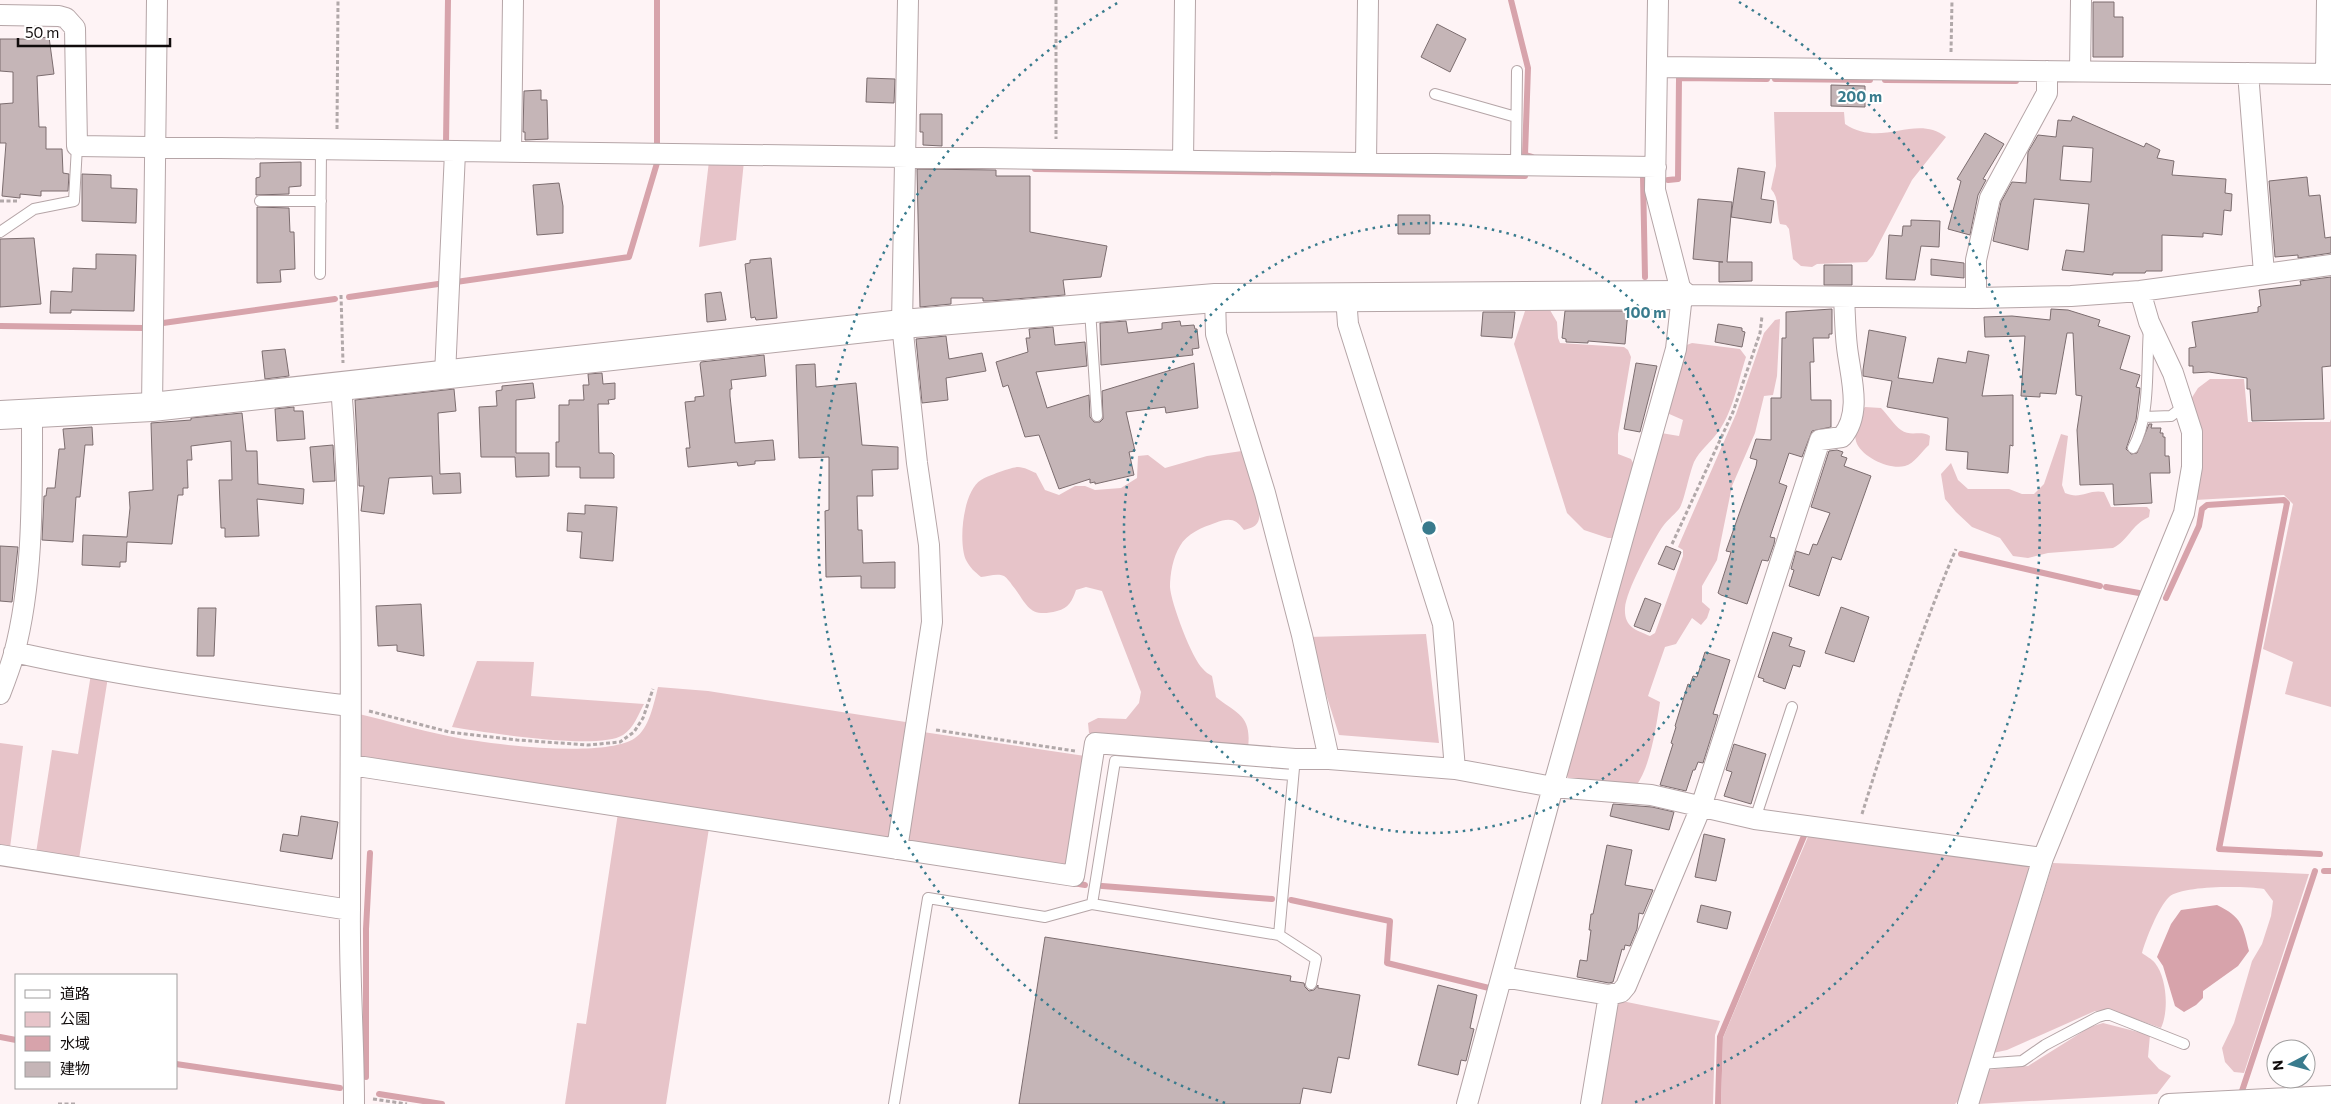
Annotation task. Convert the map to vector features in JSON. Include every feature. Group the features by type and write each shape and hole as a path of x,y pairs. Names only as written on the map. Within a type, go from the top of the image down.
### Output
{"street":[{"path":"152,407 157,0"},
{"path":"511,152 513,0"},
{"path":"897,849 932,622 929,545 917,463 902,324 908,0"},
{"path":"1183,161 1185,0"},
{"path":"1366,163 1368,0"},
{"path":"1468,1104 1553,787 1676,349 1682,294 1655,190 1658,0"},
{"path":"2080,71 2081,0"},
{"path":"1657,67 2328,74 2327,0"},
{"path":"0,15 59,16 66,18 76,28 77,146 1656,167"},
{"path":"1976,298 1976,260 1990,198 2047,93 2047,71"},
{"path":"2248,73 2264,274"},
{"path":"445,375 454,152"},
{"path":"0,415 152,407 902,324 1214,298 1682,294 1976,298 2071,296 2140,291 2331,265"},
{"path":"1968,1104 2043,858 2184,513 2192,467 2192,432 2173,373 2149,322 2140,291"},
{"path":"1346,297 1348,324 1443,624 1455,769"},
{"path":"1503,977 1609,995 1620,992 1626,986 1701,806 1820,440 1842,437 1848,429 1855,392 1847,348 1844,297"},
{"path":"1214,298 1216,334 1268,503 1302,635 1329,759"},
{"path":"343,386 348,468 351,765 350,910 354,1100"},
{"path":"0,694 26,580 32,491 32,414"},
{"path":"9,653 213,689 350,706"},
{"path":"351,765 1074,876 1095,743 1294,767 1329,759 1455,769 1553,787 1651,794 1755,819 1856,831 2043,858"},
{"path":"0,855 350,910"},
{"path":"1591,1104 1609,995"},
{"path":"2169,1104 2331,1096"}],"lane":[{"path":"1516,165 1517,71"},
{"path":"1435,94 1516,117"},
{"path":"0,232 34,209 74,201 77,146"},
{"path":"320,274 320,201 328,150"},
{"path":"260,201 320,201"},
{"path":"1090,308 1097,416"},
{"path":"2132,448 2140,434 2144,417 2149,322"},
{"path":"2144,417 2171,416 2184,406"},
{"path":"1755,819 1792,707"},
{"path":"1092,904 1115,761 1294,767 1280,935"},
{"path":"894,1104 928,898 1045,917 1092,904 1280,935 1316,959 1311,984"},
{"path":"1980,1064 2022,1061 2045,1045 2098,1017 2108,1014 2184,1044"}],"path":[{"path":"328,150 338,0"},
{"path":"1056,0 1056,160"},
{"path":"1951,70 1952,0"},
{"path":"341,295 343,386"},
{"path":"1672,544 1733,412 1760,332 1763,296"},
{"path":"1856,831 1893,713 1930,610 1956,549"},
{"path":"350,706 449,732 588,746 620,742 634,732 643,718 653,689"},
{"path":"916,727 1093,754"},
{"path":"354,1100 407,1104"},
{"path":"58,1104 77,1104"}],"green space":[{"path":"1774,112 1844,112 1845,124 1859,131 1885,133 1922,128 1946,137 1912,180 1873,255 1867,262 1817,264 1812,267 1801,266 1793,259 1789,229 1786,225 1780,224 1777,201 1771,189 1776,166"},
{"path":"709,161 744,161 736,240 699,247"},
{"path":"1539,307 1550,310 1557,322 1560,343 1624,347 1628,350 1631,357 1618,434 1618,454 1631,459 1635,467 1615,538 1608,538 1584,530 1567,513 1514,344 1526,308"},
{"path":"1780,319 1777,376 1773,395 1764,396 1755,433 1732,486 1717,560 1702,586 1702,602 1710,609 1707,618 1701,625 1692,618 1676,644 1665,647 1648,696 1660,702 1646,768 1636,786 1568,781 1567,774 1661,433 1679,436 1683,420 1667,413 1684,346 1692,343 1740,349 1746,357 1728,415 1718,432 1694,462 1681,505 1661,529 1645,557 1626,600 1626,620 1635,630 1650,636 1655,633 1683,556 1683,550 1678,547 1736,414 1764,333 1775,320"},
{"path":"2210,379 2244,379 2248,422 2330,422 2331,419 2331,707 2285,694 2293,662 2263,649 2293,504 2284,495 2195,500 2191,399 2198,388"},
{"path":"1865,407 1881,408 1904,432 1927,434 1930,436 1929,445 1915,460 1905,466 1892,466 1871,458 1860,449 1855,434 1856,424"},
{"path":"2061,434 2068,436 2062,485 2065,493 2080,495 2098,491 2104,492 2111,507 2147,507 2150,510 2149,517 2113,548 2048,553 2028,558 2013,556 2000,538 1972,527 1945,499 1941,474 1951,463 1958,480 1968,489 2009,489 2022,494 2034,494 2044,484"},
{"path":"1242,451 1259,504 1260,512 1257,524 1244,530 1235,521 1224,520 1205,527 1186,538 1175,555 1170,587 1174,605 1188,643 1198,663 1212,676 1216,697 1241,716 1248,728 1248,748 1089,733 1088,723 1098,718 1126,719 1139,703 1141,692 1102,591 1086,587 1076,590 1071,601 1064,608 1057,611 1040,613 1029,608 1004,576 981,577 966,560 962,541 966,505 970,495 981,480 1015,467 1036,473 1045,490 1059,495 1075,486 1085,486 1095,490 1121,488 1137,478 1138,456 1148,455 1165,468 1207,456"},
{"path":"1426,634 1439,743 1339,735 1308,637"},
{"path":"477,661 534,662 531,696 644,704 630,729 623,735 610,739 566,741 452,727"},
{"path":"91,674 108,677 79,859 36,853 52,750 78,754"},
{"path":"658,687 708,691 912,723 890,839 361,759 357,716 359,714 437,734 489,743 572,749 598,748 620,744 635,738 644,728"},
{"path":"923,732 1085,756 1069,864 1065,867 906,844"},
{"path":"0,743 23,746 10,848 0,847"},
{"path":"618,813 709,828 666,1104 565,1104 577,1023 586,1024"},
{"path":"1810,832 2026,862 2031,867 1958,1101 1955,1104 1721,1104 1723,1038"},
{"path":"2053,863 2309,874 2244,1073 2234,1072 2225,1062 2222,1048 2234,1023 2252,961 2262,944 2271,916 2273,901 2264,889 2255,888 2215,887 2187,890 2176,893 2165,902 2153,924 2142,953 2155,963 2162,977 2166,1004 2164,1021 2161,1028 2110,1010 2095,1011 2007,1050 1993,1053"},
{"path":"1617,1000 1720,1021 1715,1035 1713,1104 1599,1104"},
{"path":"2103,1023 2150,1035 2148,1057 2159,1069 2171,1076 2157,1094 1977,1104 1986,1070 2028,1066 2090,1027"}],"water":[{"path":"2217,905 2237,918 2243,929 2249,951 2238,966 2203,991 2203,998 2184,1012 2175,1006 2163,966 2157,957 2171,924 2181,910"}],"building":[{"path":"2093,2 2114,2 2114,17 2123,17 2123,57 2093,57"},
{"path":"1437,24 1466,39 1450,72 1421,57"},
{"path":"49,37 54,74 37,76 39,127 46,127 46,149 62,149 63,173 69,174 68,191 41,191 41,196 20,194 20,198 2,196 6,143 0,143 0,104 13,103 13,72 0,71 0,39"},
{"path":"867,78 895,79 894,103 866,102"},
{"path":"1831,85 1865,86 1865,107 1831,106"},
{"path":"541,90 541,100 547,100 548,139 525,140 525,132 523,132 524,91"},
{"path":"920,114 942,114 942,146 923,145 923,132 920,132"},
{"path":"2073,116 2144,147 2146,143 2160,150 2157,158 2174,161 2172,175 2226,179 2225,193 2232,194 2231,211 2224,210 2222,235 2203,233 2203,237 2162,235 2162,271 2113,273 2113,275 2062,270 2066,250 2084,252 2089,204 2034,199 2028,250 1993,241 2001,202 2012,182 2026,183 2028,152 2038,135 2056,137 2058,120 2071,121","holes":["2063,146 2093,148 2091,182 2060,180"]},
{"path":"1985,133 2004,144 1983,179 1986,180 1978,195 1970,235 1948,229 1961,181 1957,179"},
{"path":"301,162 301,186 289,187 289,194 256,195 256,178 260,177 260,163"},
{"path":"1738,168 1765,172 1761,199 1774,201 1771,223 1731,217"},
{"path":"917,169 996,170 996,176 1030,176 1030,232 1107,246 1101,277 1063,280 1065,295 989,301 983,301 983,298 951,298 951,304 920,307"},
{"path":"82,174 111,175 111,188 137,189 136,223 82,221"},
{"path":"2307,177 2309,196 2320,195 2325,238 2331,237 2331,253 2298,258 2298,255 2275,257 2269,181"},
{"path":"559,183 563,206 563,233 537,235 533,185"},
{"path":"1698,199 1732,202 1727,262 1752,262 1752,281 1719,282 1719,262 1723,262 1693,259"},
{"path":"257,207 289,208 290,232 294,232 295,269 280,270 281,282 257,283"},
{"path":"1398,215 1430,215 1430,234 1398,234"},
{"path":"1911,220 1940,221 1939,247 1921,246 1915,280 1886,279 1889,235 1902,236 1903,226 1911,226"},
{"path":"34,238 41,304 0,307 0,239"},
{"path":"96,254 136,255 134,311 71,310 71,313 50,313 51,291 72,292 73,268 96,269"},
{"path":"771,258 777,318 756,320 755,317 751,318 745,264 750,263 750,260"},
{"path":"1931,259 1964,263 1964,278 1931,275"},
{"path":"1824,265 1852,265 1852,285 1824,285"},
{"path":"2331,277 2331,366 2322,367 2324,419 2252,421 2250,389 2247,389 2247,378 2209,372 2193,373 2193,366 2189,366 2189,348 2196,347 2192,322 2258,312 2258,307 2261,306 2259,290 2301,285 2300,281"},
{"path":"721,292 726,320 707,322 705,294"},
{"path":"1832,309 1832,334 1829,334 1829,338 1813,338 1814,362 1810,362 1811,400 1831,400 1831,427 1812,431 1802,457 1789,453 1779,483 1787,486 1770,537 1775,538 1774,544 1768,561 1762,560 1747,604 1718,593 1731,552 1726,551 1756,466 1757,460 1750,458 1756,439 1771,440 1771,398 1781,398 1782,338 1786,338 1786,312"},
{"path":"2051,309 2068,310 2100,320 2098,326 2130,336 2120,369 2140,375 2136,387 2140,388 2136,420 2126,449 2131,454 2137,453 2149,424 2152,424 2151,428 2161,428 2160,433 2163,433 2163,437 2165,437 2165,456 2169,456 2170,473 2150,473 2152,503 2114,505 2113,484 2080,485 2077,430 2082,396 2076,395 2073,333 2067,333 2056,394 2040,393 2040,397 2021,396 2025,336 1985,337 1984,317 2012,316 2050,320"},
{"path":"1565,311 1628,311 1625,344 1588,341 1588,343 1566,342 1566,339 1562,338"},
{"path":"1483,312 1515,312 1512,338 1481,336"},
{"path":"1126,321 1128,333 1162,329 1162,323 1180,321 1181,326 1194,325 1195,329 1197,329 1199,348 1192,349 1193,355 1101,365 1100,323"},
{"path":"1718,324 1742,328 1742,331 1745,332 1742,347 1715,342"},
{"path":"1053,327 1055,345 1085,342 1087,366 1036,372 1047,408 1089,395 1090,417 1094,422 1100,422 1103,419 1102,391 1194,363 1198,408 1166,413 1165,407 1126,412 1135,451 1129,452 1134,475 1095,484 1095,482 1090,483 1090,479 1059,489 1039,435 1025,437 1008,385 1003,387 996,362 1028,352 1026,338 1030,338 1029,329"},
{"path":"1869,330 1906,337 1898,378 1933,383 1938,358 1966,363 1968,351 1989,355 1982,396 2013,395 2013,446 2010,445 2008,473 1967,469 1968,452 1946,450 1948,418 1887,407 1892,381 1863,376"},
{"path":"946,336 949,359 982,353 986,371 946,378 948,400 922,403 916,339"},
{"path":"285,349 289,376 265,379 262,351"},
{"path":"764,355 766,376 731,380 732,389 730,389 730,396 735,443 773,440 775,460 755,461 755,464 738,466 737,462 688,467 686,448 690,448 685,402 695,401 695,397 704,396 701,362"},
{"path":"1636,363 1657,366 1640,432 1624,429"},
{"path":"815,364 816,387 856,383 862,445 898,447 898,469 872,470 873,496 857,496 858,530 862,530 863,563 895,562 895,588 861,588 861,576 826,577 825,511 829,510 829,457 799,458 796,365"},
{"path":"602,373 603,384 615,383 615,399 608,400 609,404 598,404 599,453 612,453 614,455 614,478 580,478 580,467 556,467 556,442 559,442 559,405 569,405 569,400 584,400 583,385 589,385 588,374"},
{"path":"533,383 535,398 516,400 516,453 549,453 549,476 516,477 515,457 481,457 479,407 497,406 496,391 502,390 502,386"},
{"path":"454,389 456,411 438,413 440,474 460,473 461,493 433,494 432,476 389,478 384,514 361,511 364,486 359,486 355,400"},
{"path":"294,407 294,411 303,411 305,439 277,441 275,409"},
{"path":"242,413 246,451 257,451 258,484 304,489 303,504 257,499 259,536 225,537 225,528 221,528 219,480 232,480 231,441 191,446 192,460 187,460 188,488 183,488 183,495 178,495 172,544 127,542 126,562 120,562 120,567 82,565 83,535 127,537 130,508 129,492 153,490 151,423"},
{"path":"92,427 93,445 85,445 80,497 76,497 73,542 42,540 44,496 46,496 47,488 55,488 59,449 65,449 63,429"},
{"path":"333,445 335,481 313,482 310,447"},
{"path":"1837,450 1843,452 1841,456 1847,458 1844,466 1871,476 1841,560 1832,557 1819,596 1789,586 1794,570 1791,569 1796,551 1809,555 1813,544 1817,545 1830,513 1811,507 1829,451"},
{"path":"585,505 617,507 613,561 580,558 582,532 567,531 568,513 585,514"},
{"path":"0,546 18,547 12,602 0,601"},
{"path":"1666,546 1681,552 1674,570 1658,564"},
{"path":"1645,598 1661,604 1650,632 1634,626"},
{"path":"421,604 424,656 397,651 397,645 378,646 376,606"},
{"path":"1841,607 1869,617 1854,662 1825,653"},
{"path":"198,608 216,608 214,656 197,656"},
{"path":"1773,632 1792,638 1789,646 1805,651 1800,667 1793,665 1785,689 1763,681 1764,679 1758,677"},
{"path":"1705,652 1730,660 1713,714 1718,715 1703,763 1698,762 1695,770 1693,770 1686,791 1660,785 1673,744 1671,743 1675,726 1688,684 1690,685 1693,676 1697,677"},
{"path":"1734,744 1766,754 1751,804 1724,796 1732,772 1726,770"},
{"path":"1613,804 1652,807 1674,812 1669,830 1610,816"},
{"path":"301,816 338,822 332,859 280,851 283,834 298,836"},
{"path":"1704,834 1725,839 1716,881 1695,877"},
{"path":"1607,845 1632,850 1625,885 1653,890 1643,914 1639,913 1637,929 1630,946 1625,945 1624,950 1622,949 1613,982 1609,983 1577,977 1580,960 1587,961 1591,914 1593,914"},
{"path":"1701,905 1731,912 1727,929 1697,922"},
{"path":"1045,937 1291,976 1290,981 1304,983 1309,991 1314,990 1318,985 1318,988 1360,995 1349,1059 1338,1057 1331,1093 1303,1088 1300,1104 1019,1104"},
{"path":"1438,985 1477,995 1470,1028 1474,1029 1466,1061 1461,1060 1458,1075 1418,1065"}],"waterway":[{"path":"446,143 448,0"},
{"path":"657,0 657,146"},
{"path":"1511,0 1528,68 1525,155 1532,157"},
{"path":"1668,180 1678,179 1679,78 1767,79"},
{"path":"1775,79 1870,80"},
{"path":"1885,80 2016,81"},
{"path":"456,282 629,257 657,163"},
{"path":"1035,169 1525,176"},
{"path":"1643,177 1645,277"},
{"path":"349,297 445,283"},
{"path":"163,323 335,299"},
{"path":"0,326 144,328"},
{"path":"2166,598 2199,526 2202,509 2207,505 2284,500 2287,503 2219,849 2320,854"},
{"path":"1961,554 2100,586"},
{"path":"2106,587 2139,593"},
{"path":"1718,1104 1720,1037 1804,836"},
{"path":"366,1077 366,929 370,853"},
{"path":"2242,1091 2315,871"},
{"path":"2324,871 2331,871"},
{"path":"1073,883 1085,885"},
{"path":"1102,886 1272,899"},
{"path":"1291,900 1390,921 1387,963 1489,988"},
{"path":"0,1037 15,1040"},
{"path":"178,1064 340,1088"},
{"path":"379,1094 442,1104"}]}
